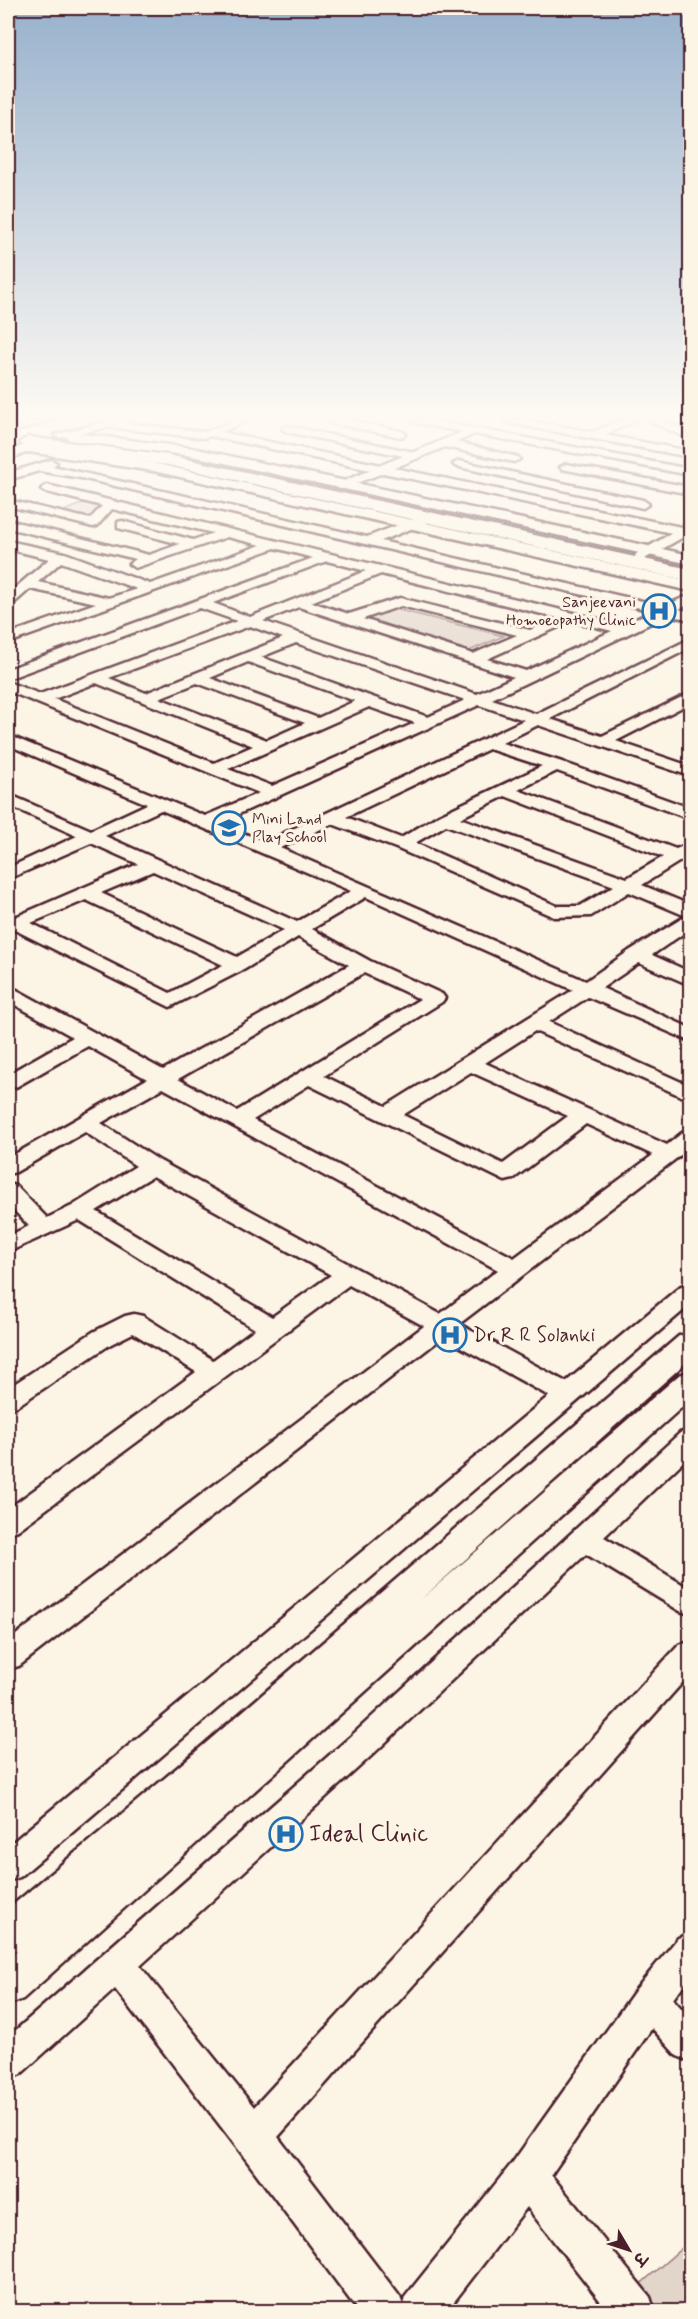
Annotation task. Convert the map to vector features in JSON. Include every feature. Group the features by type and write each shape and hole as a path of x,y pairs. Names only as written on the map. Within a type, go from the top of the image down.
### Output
{"highway":[{"path":"500,528 690,575"},
{"path":"514,528 645,554 690,568"}],"street":[{"path":"8,545 28,528"},
{"path":"29,528 150,559"},
{"path":"78,542 89,528"},
{"path":"135,528 194,544"},
{"path":"211,528 625,630"},
{"path":"312,528 690,616"},
{"path":"8,674 401,528"},
{"path":"425,528 690,586"},
{"path":"673,528 688,531"},
{"path":"645,554 688,531"},
{"path":"109,573 228,532"},
{"path":"8,545 60,556 150,589"},
{"path":"8,639 273,545"},
{"path":"645,554 690,560"},
{"path":"8,601 60,556"},
{"path":"40,699 251,621 380,570"},
{"path":"27,584 62,590 107,602"},
{"path":"204,823 429,723 690,599"},
{"path":"297,602 528,677"},
{"path":"348,619 400,602 530,634"},
{"path":"202,604 690,771"},
{"path":"474,659 573,616"},
{"path":"146,698 296,638"},
{"path":"264,849 488,744 690,643"},
{"path":"249,658 429,723"},
{"path":"95,678 268,746"},
{"path":"197,678 319,723"},
{"path":"8,686 274,793"},
{"path":"604,741 690,697"},
{"path":"214,769 369,701"},
{"path":"8,740 364,891 690,1035"},
{"path":"488,744 556,765 690,814"},
{"path":"669,764 690,752"},
{"path":"402,844 445,819 556,765"},
{"path":"504,790 684,852"},
{"path":"8,799 297,929 363,965 435,998 237,1120"},
{"path":"8,874 159,805"},
{"path":"8,819 27,808"},
{"path":"332,818 402,844 554,910 584,912 684,852"},
{"path":"445,819 628,885 690,912"},
{"path":"12,925 153,864"},
{"path":"12,925 170,1001 238,965 364,891"},
{"path":"86,893 238,965"},
{"path":"386,1116 586,990 690,921"},
{"path":"636,955 690,979"},
{"path":"8,1167 363,965"},
{"path":"8,993 86,1038 514,1269"},
{"path":"533,1022 690,1094"},
{"path":"8,1082 86,1038"},
{"path":"469,1063 669,1154"},
{"path":"308,1076 505,1174 584,1115"},
{"path":"87,1124 152,1166 568,1395"},
{"path":"8,1657 514,1269 690,1138"},
{"path":"8,1245 80,1211 152,1166"},
{"path":"8,1191 44,1228"},
{"path":"80,1211 273,1329"},
{"path":"8,1523 348,1274"},
{"path":"8,1866 690,1292"},
{"path":"11,1391 134,1322 214,1372"},
{"path":"8,1934 192,1779 690,1342"},
{"path":"8,1985 690,1383"},
{"path":"8,2061 360,1747 690,1440"},
{"path":"584,1539 690,1602"},
{"path":"253,2136 690,1654"},
{"path":"420,2312 527,2176 650,2000 690,1949"},
{"path":"117,1964 253,2136 385,2312"},
{"path":"650,2000 690,2044"},
{"path":"527,2176 634,2312"}],"shaded area":[{"path":"387,607 504,636 460,655 354,620"},
{"path":"690,2241 690,2311 645,2311 630,2293"}],"place":[{"name":"Sanjeevani Homoeopathy Clinic","path":"659,611"},
{"name":"Mini Land Play School","path":"229,828"},
{"name":"Dr R R Solanki","path":"450,1335"},
{"name":"Ideal Clinic","path":"286,1834"}]}
